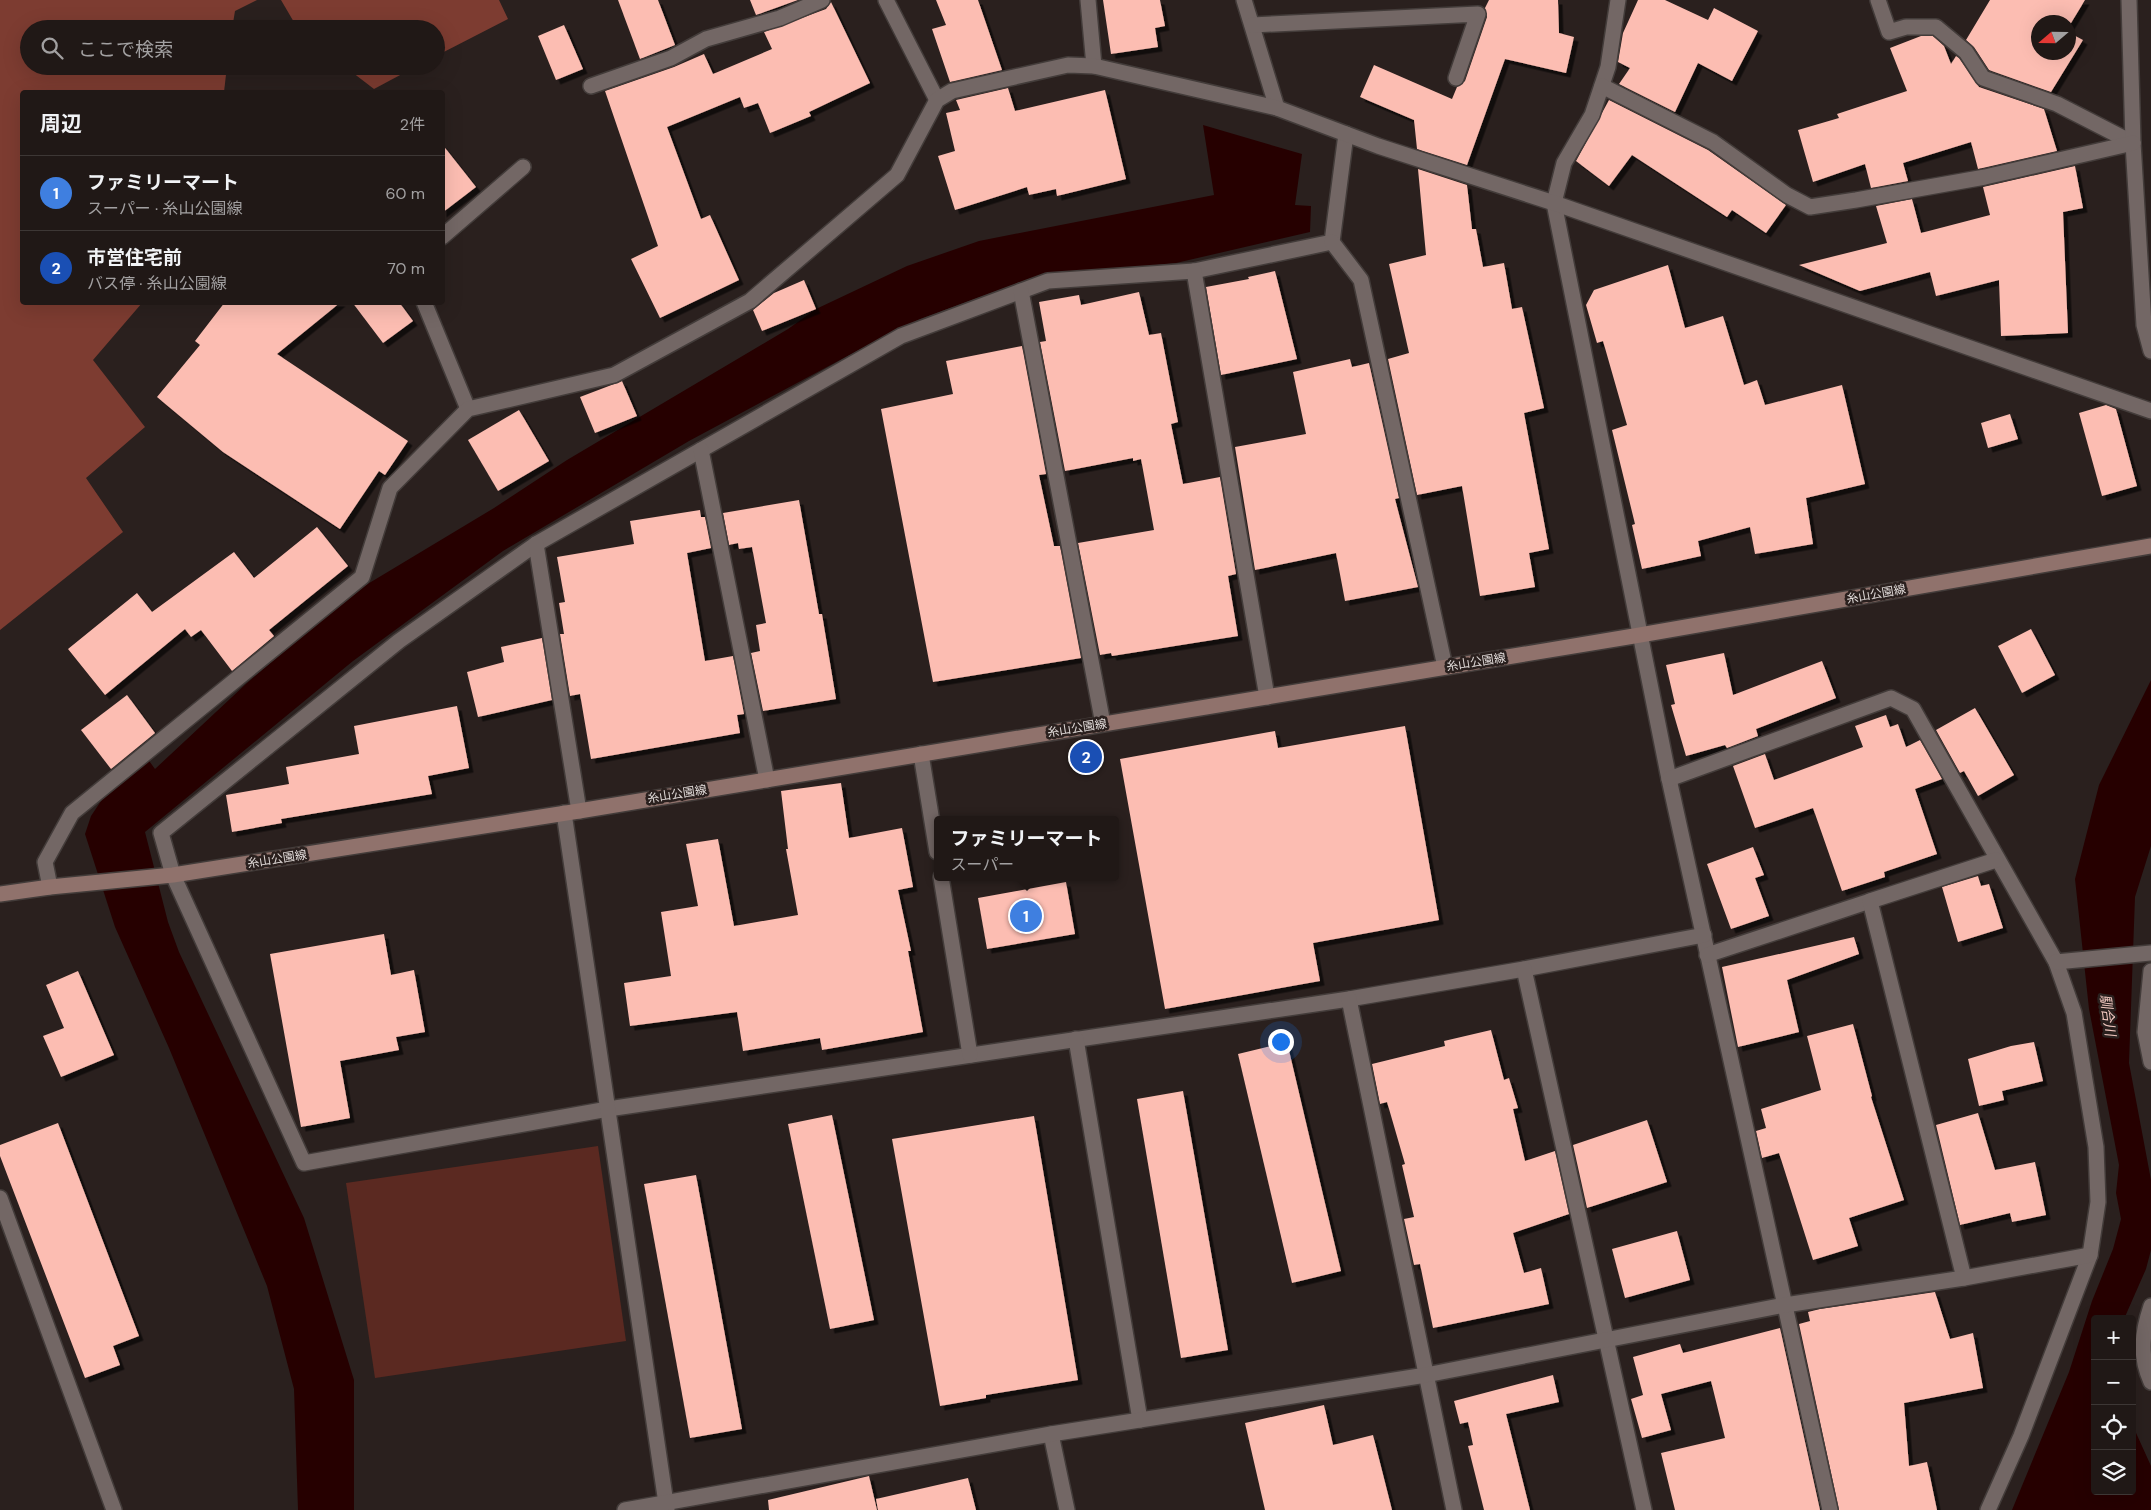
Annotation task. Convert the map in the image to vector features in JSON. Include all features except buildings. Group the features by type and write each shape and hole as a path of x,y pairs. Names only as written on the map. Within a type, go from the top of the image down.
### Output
{"main road":[{"name":"糸山公園線","path":"0,894 50,886 173,875 571,812 1640,635 2151,546"}],"street":[{"path":"591,86 671,58 706,39 780,18 822,0"},
{"path":"886,0 936,100"},
{"path":"1088,0 1094,66"},
{"path":"1244,0 1277,108"},
{"path":"1618,0 1608,67 1592,115 1564,163 1554,203 1669,779 1830,1510"},
{"path":"1878,0 1889,32 1906,27 1936,27 1966,52 1983,78 2057,104 2133,143"},
{"path":"2130,0 2133,143 2144,324 2151,351"},
{"path":"1252,25 1478,14 1456,78"},
{"path":"50,886 45,862 72,813 362,578 390,488 468,409 614,375 750,301 897,174 936,100 952,91 1068,65 1094,66 1277,108 1346,134 1554,203 2151,411"},
{"path":"1602,86 1713,142 1787,195 1810,206 1856,200 1985,177 2133,143"},
{"path":"1346,134 1332,242 1360,280 1445,667"},
{"path":"445,234 523,167"},
{"path":"1332,242 1194,271 1048,282 901,336 536,544 399,641 161,833 173,875 304,1162 608,1109 1349,999 1524,969 1704,935"},
{"path":"1194,271 1267,697"},
{"path":"1020,291 1103,724"},
{"path":"425,305 468,409"},
{"path":"701,450 767,780"},
{"path":"536,544 608,1109 666,1506"},
{"path":"1669,779 1891,698 1913,709 1996,860 2056,962 2074,1012 2096,1147 2098,1202 2090,1255 2021,1436 1988,1510"},
{"path":"921,754 934,834"},
{"path":"1707,955 1996,860"},
{"path":"942,881 970,1055"},
{"path":"1870,901 1964,1278"},
{"path":"2056,962 2150,953"},
{"path":"1524,969 1644,1510"},
{"path":"2151,971 2145,1032 2151,1062"},
{"path":"1349,999 1454,1510"},
{"path":"1076,1039 1140,1420"},
{"path":"0,1198 114,1510"},
{"path":"625,1510 666,1506 1050,1434 1426,1375 1785,1305 1964,1278 2090,1255"},
{"path":"2151,1306 2143,1330 2144,1366 2151,1382"},
{"path":"1050,1434 1068,1510"}],"shaded area":[{"path":"0,0 257,0 235,11 234,20 20,20 20,75 226,75 224,90 20,90 20,305 140,305 93,360 145,427 86,478 123,532 0,630"},
{"path":"281,0 499,0 508,19 445,51 445,20 293,20"},
{"path":"356,75 400,75 374,89"},
{"path":"598,1146 626,1341 375,1378 346,1183"}],"water":[{"path":"1203,125 1302,154 1295,205 1311,206 1310,232 1176,263 1034,277 920,319 868,345 689,441 503,551 353,661 145,832 168,922 179,952 304,1218 354,1380 354,1510 298,1510 294,1389 267,1286 169,1048 115,927 85,834 91,816 107,792 147,758 155,769 247,683 351,594 494,508 567,460 788,329 816,309 907,266 979,241 1214,195"},
{"name":"馴合川","path":"2151,680 2151,846 2135,897 2129,1063 2151,1180 2151,1250 2146,1269 2126,1315 2091,1315 2091,1495 2136,1495 2136,1433 2151,1466 2151,1510 2012,1510 2069,1372 2092,1301 2113,1249 2121,1219 2116,1193 2119,1165 2089,1009 2075,879 2099,785"}],"place":[{"name":"市営住宅前","path":"1086,757"},
{"name":"ファミリーマート","path":"1026,916"}]}
